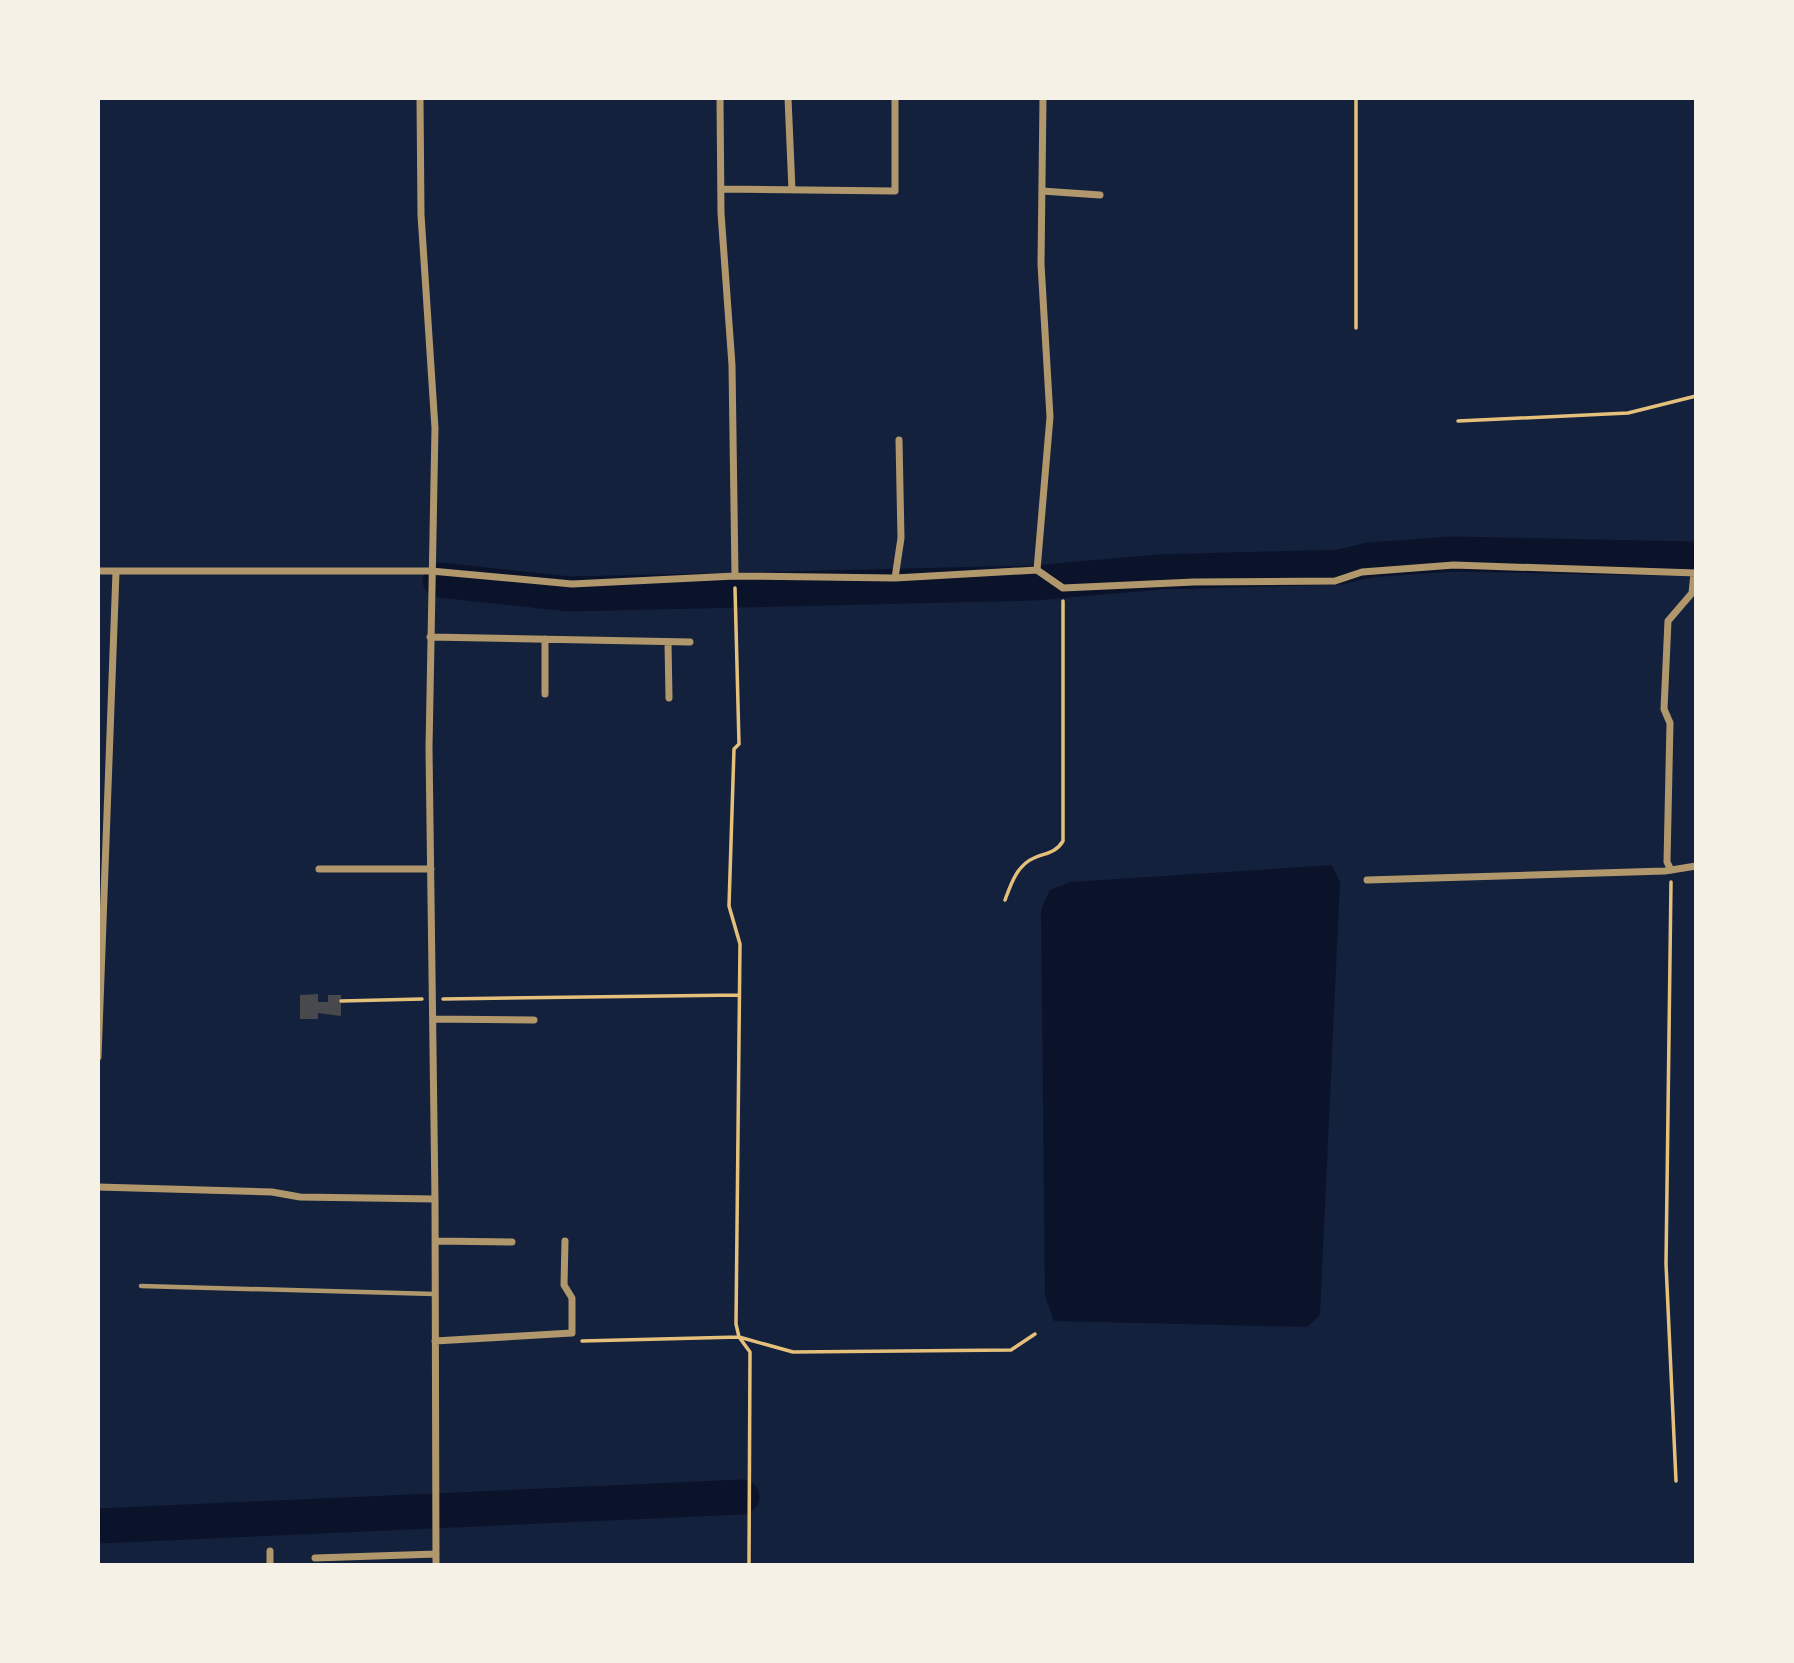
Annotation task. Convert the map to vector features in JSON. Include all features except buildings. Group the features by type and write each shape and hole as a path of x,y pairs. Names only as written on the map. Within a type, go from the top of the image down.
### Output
{"street":[{"path":"420,98 421,215 435,428 430,637 438,1506 436,1565"},
{"path":"720,98 721,189 732,365 735,576"},
{"path":"788,98 792,190"},
{"path":"721,189 895,191 895,98"},
{"path":"1041,572 1049,417 1041,264 1042,98"},
{"path":"1042,191 1100,195"},
{"path":"895,578 901,538 898,440"},
{"path":"98,571 431,571 572,584 735,576 895,578 1041,572 1061,586 1335,581 1362,572 1454,565 1695,573 1692,593 1668,621 1664,709 1670,723 1667,862 1671,870"},
{"path":"98,1057 116,572"},
{"path":"430,637 690,642"},
{"path":"545,639 545,694"},
{"path":"668,642 669,698"},
{"path":"1367,880 1671,870 1696,866"},
{"path":"319,869 431,869"},
{"path":"433,1019 534,1020"},
{"path":"98,1187 272,1192 300,1198 435,1199"},
{"path":"435,1241 512,1242"},
{"path":"435,1341 572,1333 572,1298 564,1285 565,1241"},
{"path":"270,1551 270,1565"},
{"path":"315,1558 436,1554"}],"lane":[{"path":"141,1286 435,1294"}],"path":[{"path":"1356,98 1356,328"},
{"path":"1458,421 1628,413 1696,396"},
{"path":"1006,900 1020,869 1031,859 1059,848 1063,841 1061,586"},
{"path":"735,593 739,744 734,749 729,906 740,944 738,1337 750,1352 749,1565"},
{"path":"1671,870 1666,1264 1676,1481"},
{"path":"341,1001 739,995"},
{"path":"572,1333 582,1341 738,1337 793,1352 1012,1350 1035,1334"}],"water":[{"path":"1332,865 1340,882 1320,1315 1307,1327 1054,1321 1045,1296 1041,910 1050,890 1070,882"}],"waterway":[{"path":"440,580 569,594 1034,583 1159,572 1340,567 1369,560 1451,554 1696,559"},
{"path":"98,1526 742,1497"}]}
